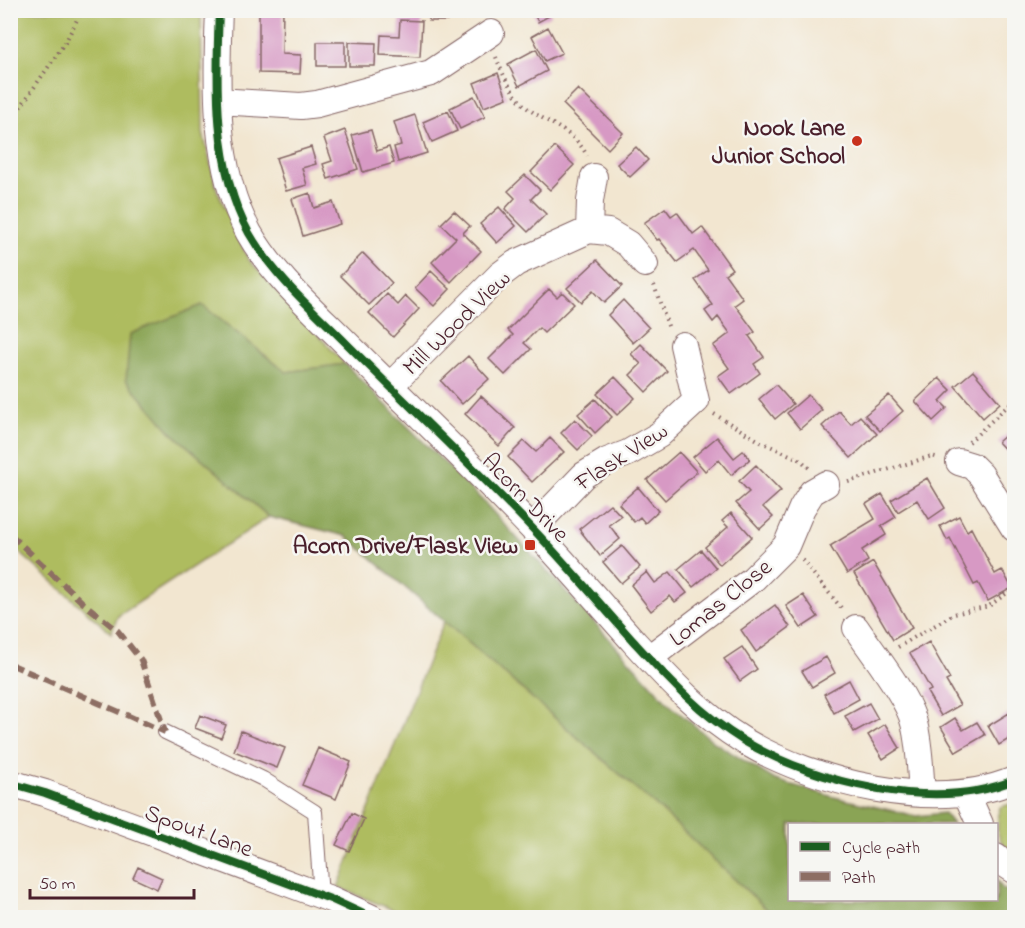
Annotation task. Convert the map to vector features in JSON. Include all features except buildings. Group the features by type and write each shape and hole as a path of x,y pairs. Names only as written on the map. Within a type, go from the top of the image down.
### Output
{"street":[{"name":"Acorn Drive","path":"219,10 218,101 221,143 228,177 248,231 264,255 389,387 532,528 681,694 717,723 745,741 778,759 820,776 860,786 922,793 966,793 1014,780"},
{"path":"218,101 301,106 318,104 431,73 491,33"},
{"path":"594,177 589,230 608,232 628,244 645,264"},
{"name":"Mill Wood View","path":"389,387 500,274 516,262 589,230"},
{"path":"683,345 696,401"},
{"name":"Flask View","path":"532,528 584,475 659,435 696,401"},
{"path":"959,462 972,466 981,476 1014,528"},
{"name":"Lomas Close","path":"649,658 753,579 786,546 802,508 812,492 826,484"},
{"path":"856,628 901,694 914,721 922,793"},
{"name":"Spout Lane","path":"10,783 45,793 321,896 372,918"},
{"path":"966,793 979,823"},
{"path":"998,859 1014,870"}],"lane":[{"path":"165,732 262,779 315,812 321,896"}],"path":[{"path":"10,122 66,43 82,10"},
{"path":"491,33 497,59 509,84 524,105 572,134 586,153 594,177"},
{"path":"645,264 668,327 683,345"},
{"path":"696,401 761,442 801,460 826,484 848,482 932,456 959,462 969,440 1014,400"},
{"path":"786,546 798,555 856,628"},
{"path":"876,660 954,614 989,606 1014,588"}],"green space":[{"path":"11,11 201,11 203,133 217,190 248,259 345,364 286,372 202,305 170,431 269,517 118,616 111,633 11,545"},
{"path":"202,305 286,372 345,364 483,501 670,705 714,742 775,780 834,797 916,816 944,813 952,823 788,823 788,901 998,901 998,882 1003,889 1014,893 1014,917 775,917 662,811 346,536 269,517 170,431 126,380 130,334"},
{"path":"444,621 662,811 775,917 410,917 338,887"},
{"path":"1014,803 1014,853 999,838 1000,807"}],"marked path":[{"path":"10,534 82,602 118,631 141,660 165,732"},
{"path":"10,664 165,732"}],"cycle path":[{"path":"219,10 217,66 219,124 223,153 237,208 259,248 281,277 307,304 533,529 635,643 686,696 713,720 744,741 773,756 840,780 876,789 948,794 983,790 1014,780"},
{"path":"10,783 45,793 333,900 372,918"}],"place":[{"name":"Nook Lane Junior School","path":"857,141"},
{"name":"Acorn Drive/Flask View","path":"530,545"}]}
